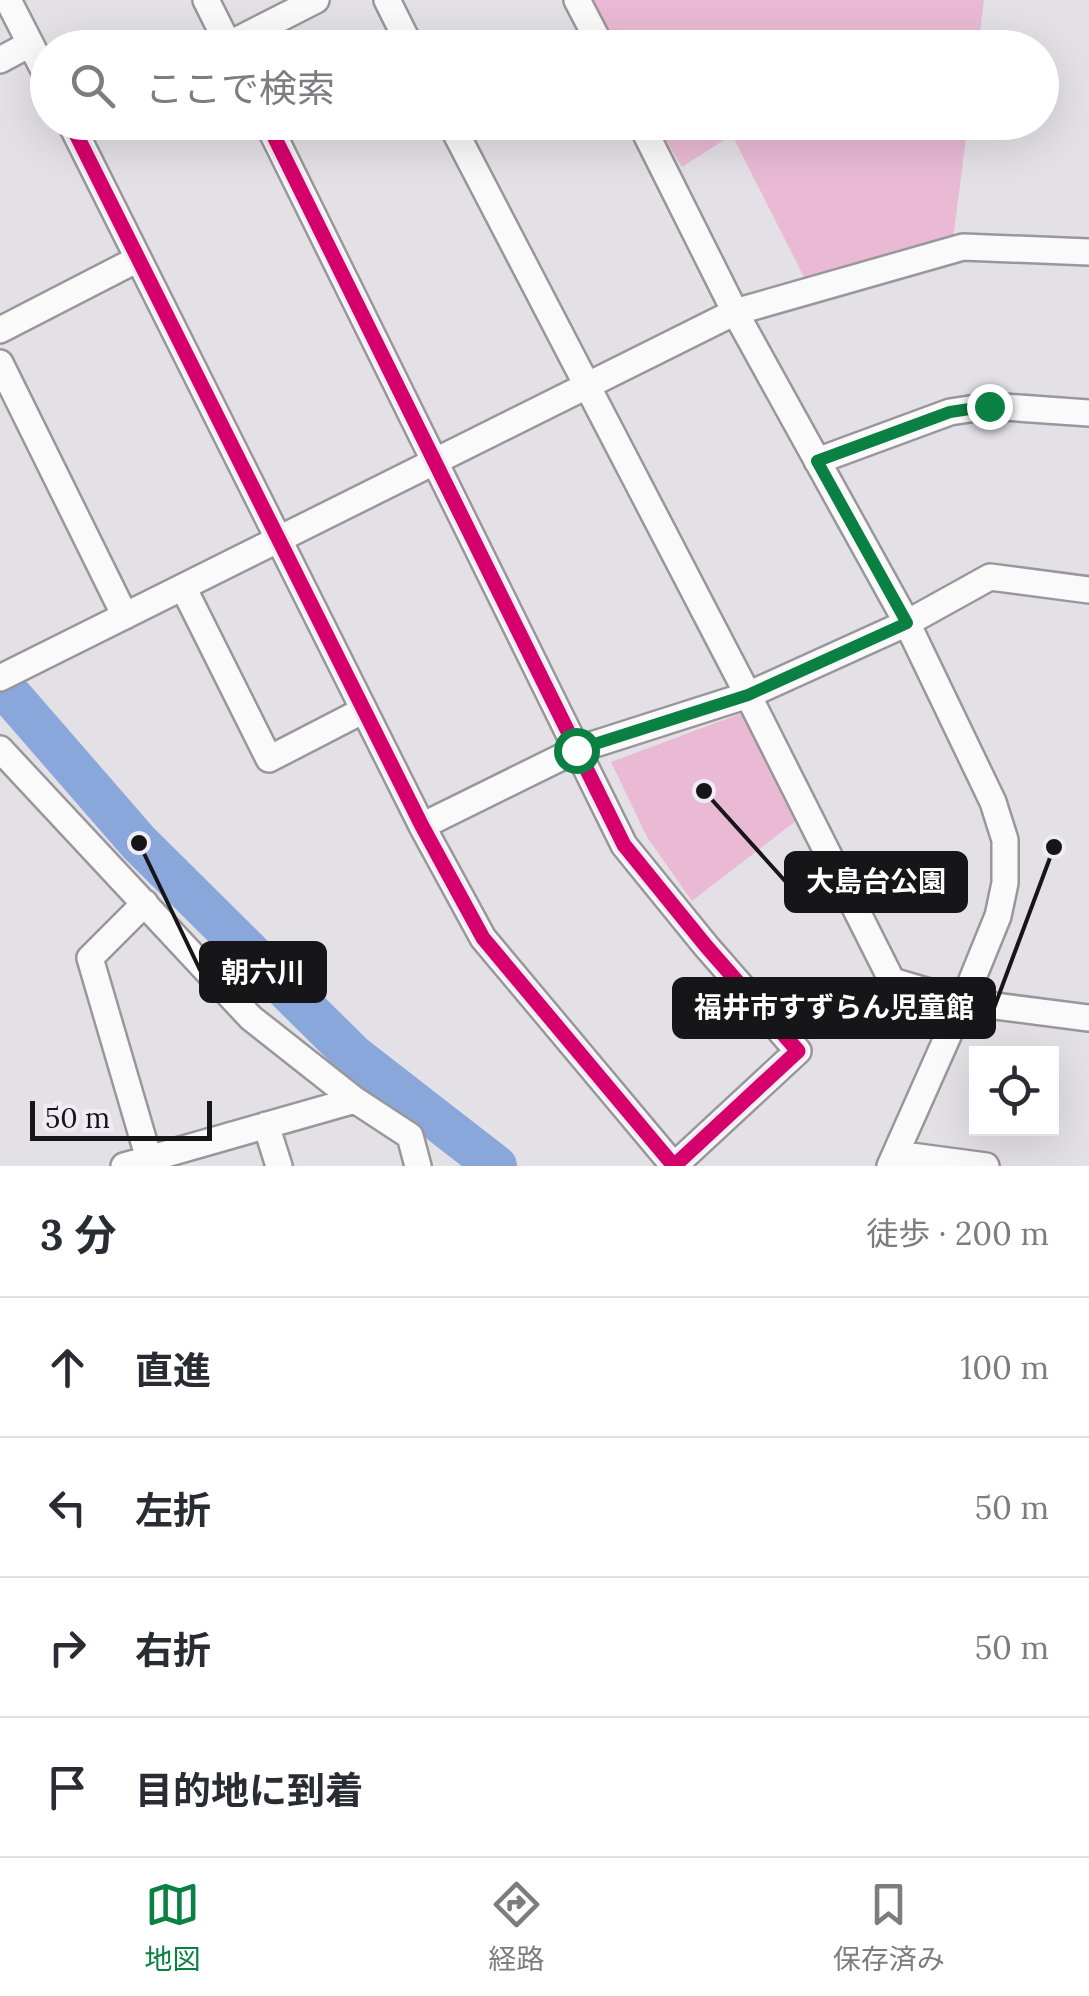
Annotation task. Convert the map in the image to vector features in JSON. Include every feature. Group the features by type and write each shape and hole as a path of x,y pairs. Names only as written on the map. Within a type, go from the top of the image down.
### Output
{"street":[{"path":"0,60 30,44 8,0"},
{"path":"206,0 220,30"},
{"path":"258,30 316,0"},
{"path":"386,0 402,30"},
{"path":"578,0 593,30"},
{"path":"80,140 422,826 483,938 674,1166 798,1051 624,845 276,140"},
{"path":"459,140 892,981 963,1002 1089,1018"},
{"path":"649,140 735,312 907,623 993,802 1005,840 1005,883 998,916 893,1160 986,1166"},
{"path":"0,678 735,312 963,247 1089,252"},
{"path":"0,330 138,259"},
{"path":"0,363 125,616"},
{"path":"817,461 950,412 989,406 1089,413"},
{"path":"422,826 576,750 748,695 907,623 990,577 1089,590"},
{"path":"183,587 269,759 364,710"},
{"path":"0,749 251,1018 355,1100 410,1136 418,1166"},
{"path":"146,903 90,958 141,1164 355,1100"},
{"path":"266,1124 279,1166"}],"shaded area":[{"path":"585,0 984,0 980,30 603,30"},
{"path":"666,140 724,140 682,167"},
{"path":"735,140 966,140 953,239 804,277"},
{"path":"742,713 797,820 692,901 647,837 611,762"}],"waterway":[{"path":"0,683 139,843 353,1055 496,1166"}],"cycle path":[{"path":"79,140 422,826 483,938 674,1166"},
{"path":"276,140 624,845 798,1051 674,1166"}],"place":[{"name":"大島台公園","path":"704,791"},
{"name":"朝六川","path":"139,843"},
{"name":"福井市すずらん児童館","path":"1054,847"}],"route":[{"path":"576,750 748,695 907,623 817,461 950,412 989,406"}]}
